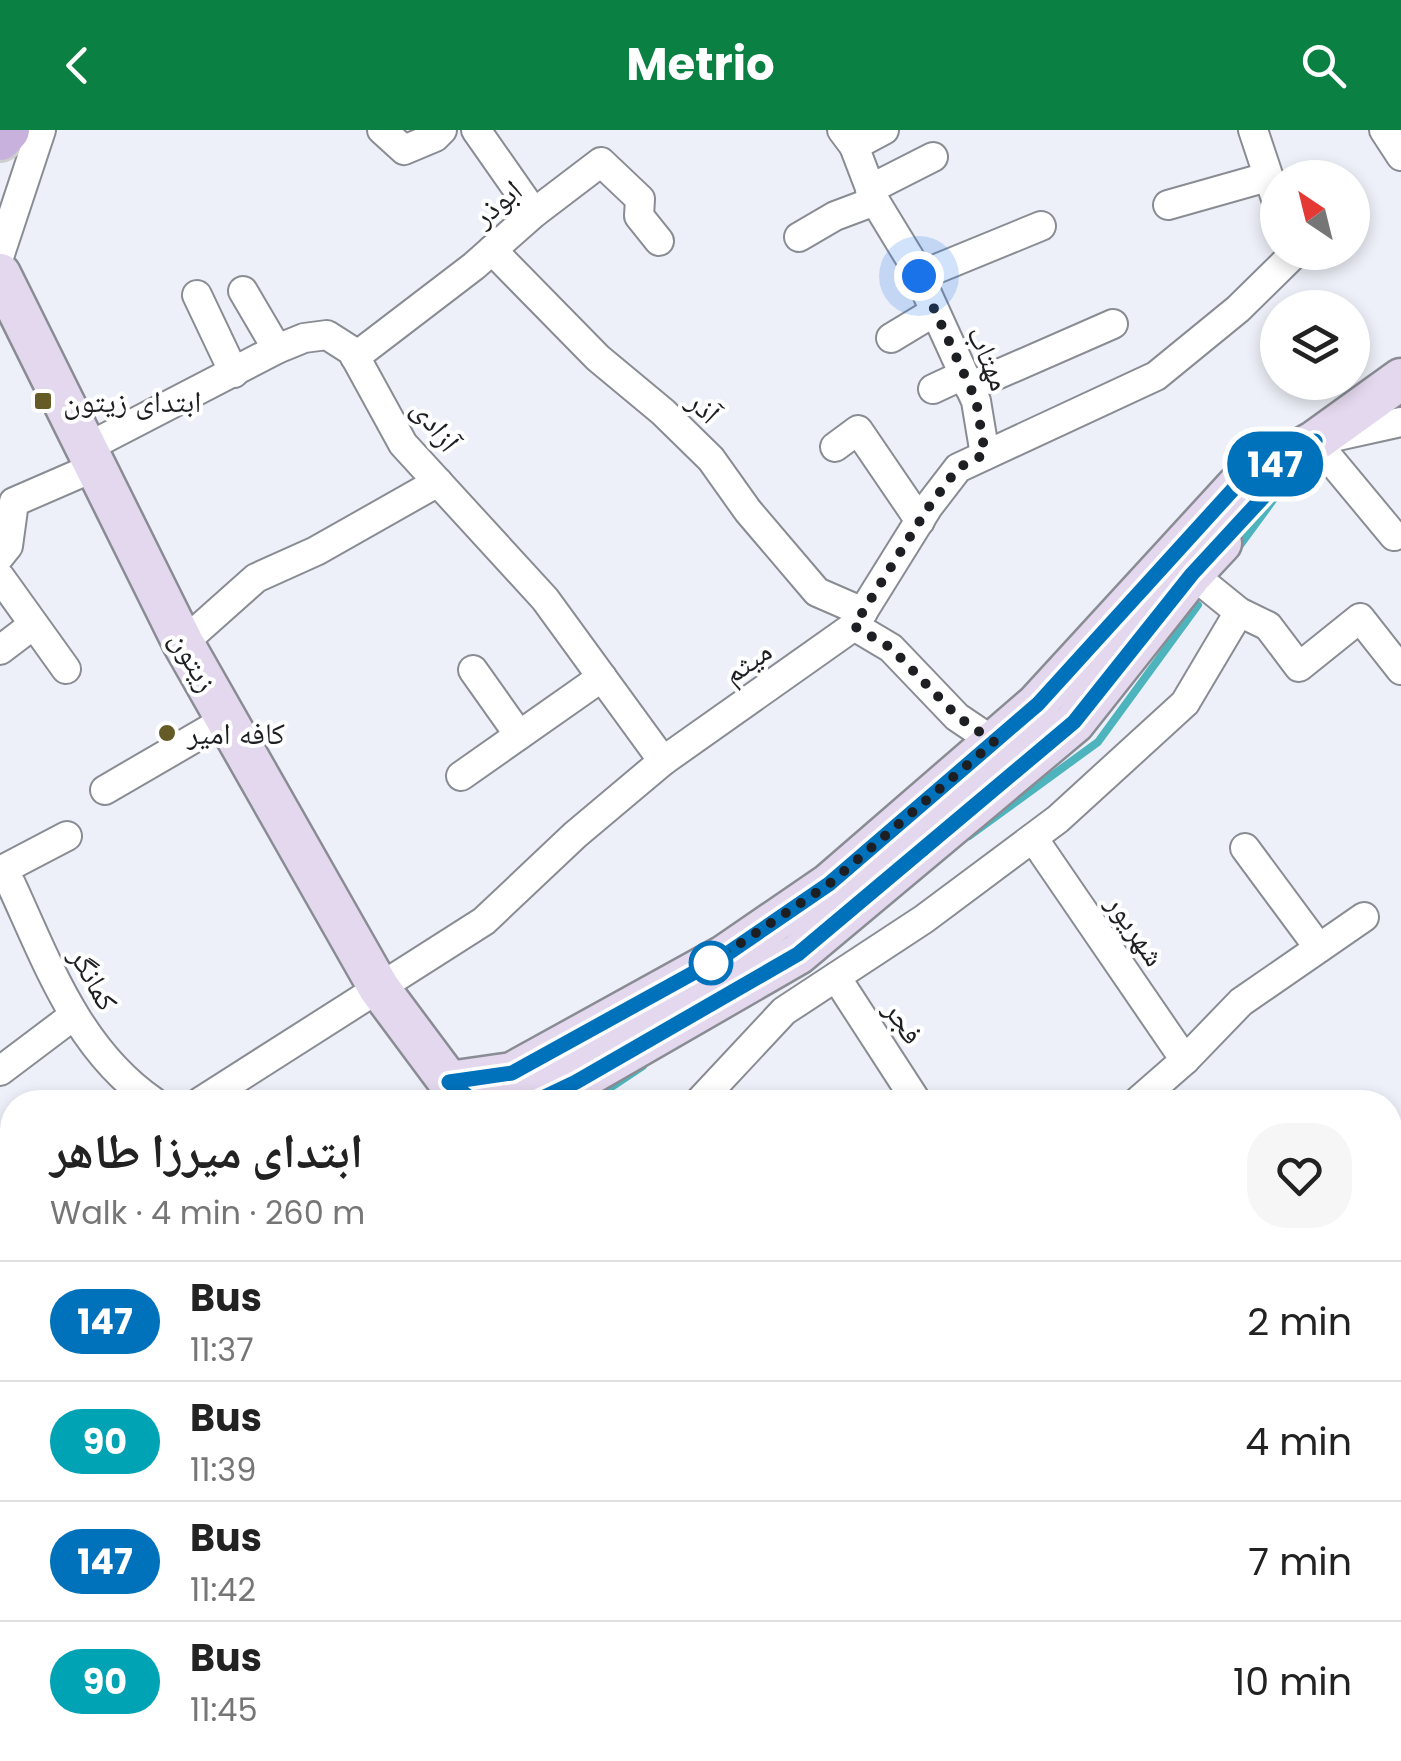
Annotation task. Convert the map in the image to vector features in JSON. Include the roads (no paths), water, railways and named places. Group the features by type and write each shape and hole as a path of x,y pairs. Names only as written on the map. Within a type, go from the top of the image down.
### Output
{"main road":[{"path":"0,139 8,130"},
{"name":"زیتون","path":"0,274 183,643 379,988 460,1090"},
{"path":"467,1090 512,1073 724,956 829,884 1038,704 1238,484 1315,441 1401,379"},
{"path":"559,1090 798,954 1074,722 1192,574 1315,441"}],"street":[{"path":"0,254 41,130"},
{"path":"382,130 404,150 442,130"},
{"path":"476,130 534,213"},
{"path":"848,138 884,130"},
{"path":"1253,130 1262,160"},
{"path":"1384,130 1401,156"},
{"name":"مهتاب","path":"848,138 872,195 919,276 976,400 985,454"},
{"path":"799,237 933,156"},
{"name":"ابوذر","path":"355,357 601,162 640,199 639,216 659,241"},
{"path":"1168,205 1260,178"},
{"path":"919,276 1040,226"},
{"name":"آذر","path":"492,250 598,358 711,460 748,511 817,592 859,619 957,716 994,742"},
{"name":"میثم","path":"219,1090 484,921 663,761 859,619 958,468 1156,376 1238,309 1278,270"},
{"path":"243,291 277,350"},
{"path":"197,295 234,373"},
{"path":"891,338 934,312"},
{"path":"933,389 966,381 1113,324"},
{"path":"0,556 8,546 14,502 234,373 304,338 327,336 355,357"},
{"name":"آزادی","path":"355,357 403,444 544,598 663,761"},
{"path":"1394,536 1315,441 1401,422"},
{"path":"835,446 858,430 920,522"},
{"path":"183,643 256,578 316,551 438,482"},
{"path":"1192,574 1239,612 1268,626 1299,667 1360,618 1401,670"},
{"path":"0,577 66,669"},
{"path":"712,1090 784,1011 924,920 1058,819 1184,703 1239,612"},
{"path":"0,650 33,625"},
{"path":"473,670 519,735"},
{"path":"461,776 602,677"},
{"path":"104,790 226,719"},
{"path":"0,870 67,836"},
{"name":"شهریور","path":"1033,838 1185,1060"},
{"path":"1245,848 1320,948"},
{"name":"کمانگر","path":"0,870 11,884 73,1016 124,1082 136,1090"},
{"path":"1167,1090 1185,1060 1241,1002 1364,917"},
{"name":"فجر","path":"836,977 909,1090"},
{"path":"0,1070 73,1016"}],"waterway":[{"path":"1235,552 1292,474"},
{"path":"969,836 1098,742 1198,605"},
{"path":"607,1090 643,1066"}],"place":[{"name":"ابتدای زیتون","path":"43,401"},
{"name":"کافه امیر","path":"167,733"}]}
